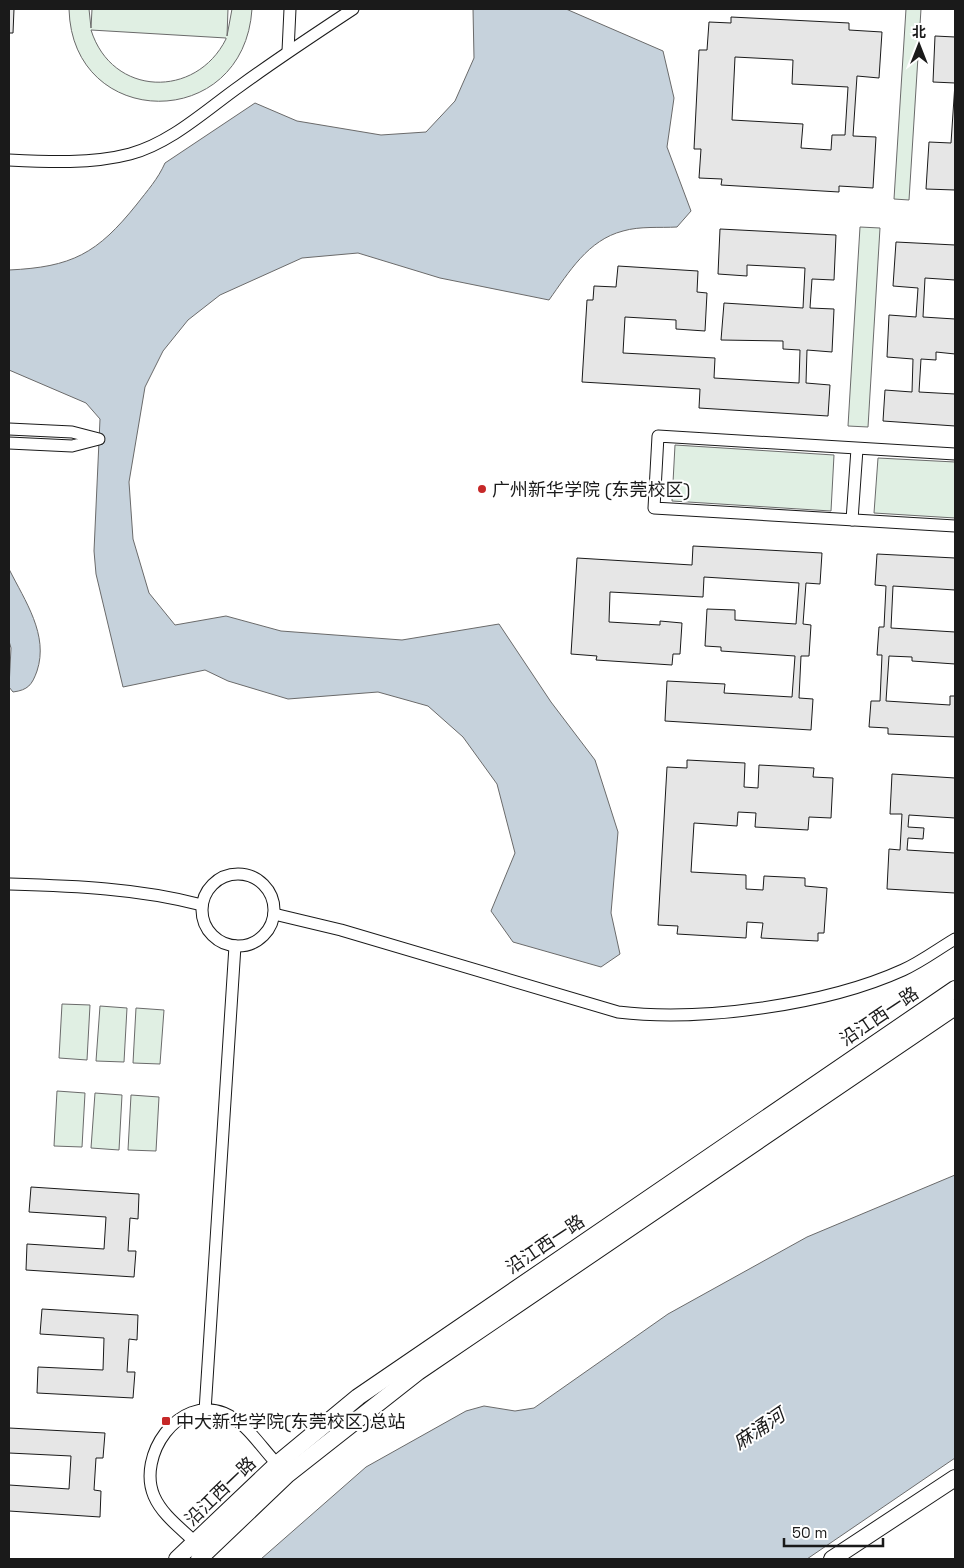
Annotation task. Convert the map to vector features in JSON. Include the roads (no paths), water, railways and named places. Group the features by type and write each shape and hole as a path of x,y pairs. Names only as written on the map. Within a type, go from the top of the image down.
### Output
{"street":[{"path":"288,51 290,9"},
{"path":"9,160 69,161 106,158 130,154 150,146 184,126 288,51 353,9"},
{"path":"9,429 72,432 99,439 72,446 9,443"},
{"path":"955,454 658,436 654,499 654,508 955,526"},
{"path":"852,520 857,448"},
{"path":"244,874 259,880 270,891 274,914 264,935 251,944 235,946 213,936 204,922 202,905 208,890 220,878 228,875 244,874"},
{"path":"9,884 132,891 172,897 202,905"},
{"path":"274,914 341,930 618,1012 655,1016 801,1002 862,987 904,970 955,939"},
{"path":"205,1411 235,946"},
{"name":"沿江西一路","path":"177,1559 200,1552 358,1397 955,988"},
{"name":"沿江西一路","path":"282,1470 418,1372 955,1007"},
{"path":"200,1552 165,1513 154,1496 152,1470 155,1448 164,1433 190,1414 205,1411 223,1413 239,1423 282,1470"},
{"path":"832,1559 955,1478"}],"water":[{"path":"473,9 566,9 663,51 674,98 667,147 691,211 677,227 630,229 611,235 599,242 580,258 549,300 440,278 358,253 302,258 220,295 188,320 163,351 145,387 129,482 133,539 149,593 175,625 226,616 281,631 402,640 499,624 551,702 595,760 618,832 611,913 620,954 601,967 513,942 491,911 515,853 497,784 463,737 428,706 378,692 288,699 228,681 205,670 123,687 96,574 94,551 100,419 86,403 9,370 9,270 67,261 82,255 96,246 123,221 156,180 165,163 255,103 297,121 381,135 426,132 455,101 474,58"},
{"path":"9,569 34,619 40,644 40,658 33,680 26,688 13,692 9,687 11,648 9,641"},
{"name":"麻涌河","path":"955,1175 955,1458 807,1559 261,1559 366,1467 466,1411 484,1406 515,1411 534,1408 668,1314 807,1237"}],"place":[{"name":"广州新华学院 (东莞校区)","path":"482,489"},
{"name":"中大新华学院(东莞校区)总站","path":"166,1421"}]}
